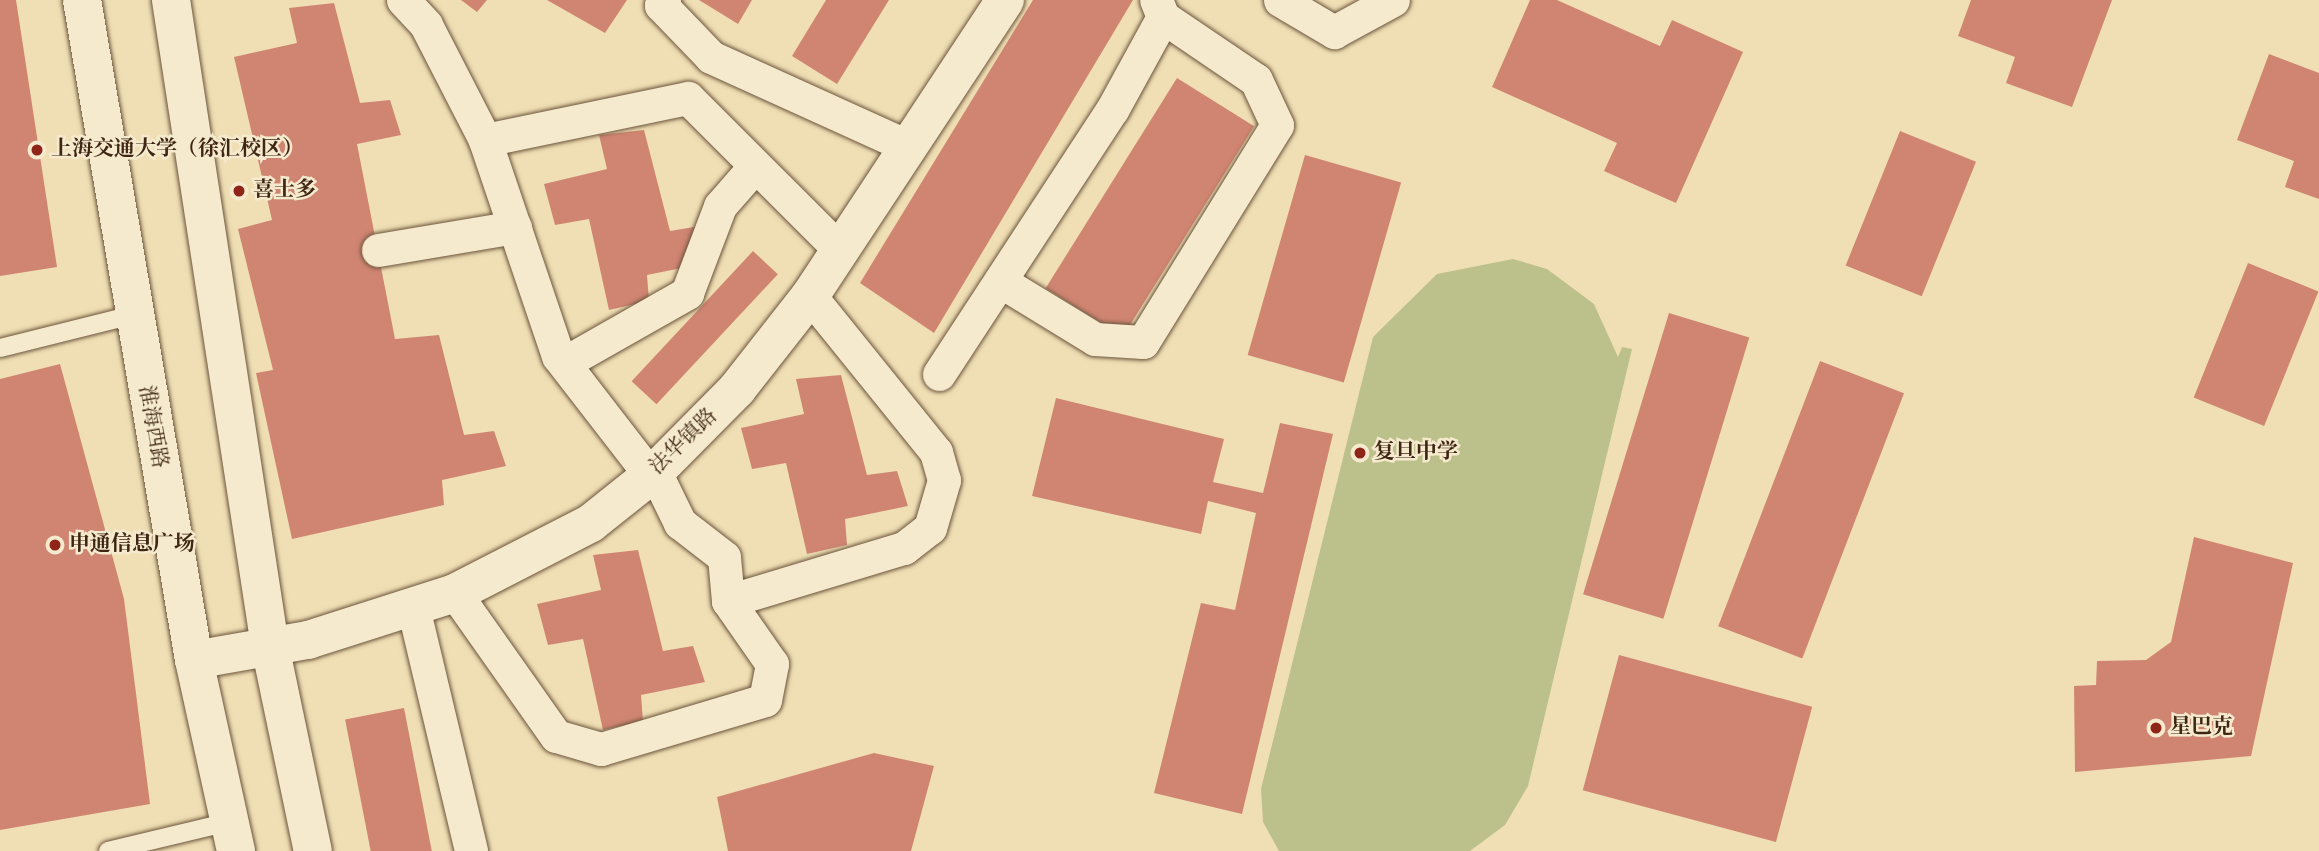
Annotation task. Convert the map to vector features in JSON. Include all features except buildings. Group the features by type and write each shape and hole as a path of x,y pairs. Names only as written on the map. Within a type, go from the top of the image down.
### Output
{"main road":[{"name":"淮海西路","path":"82,0 132,315 194,660 233,836"},
{"path":"171,0 270,646 313,851"},
{"name":"法华镇路","path":"194,660 270,646 455,593 591,523 653,474 737,389 810,296 1005,0"}],"street":[{"path":"403,0 426,24 485,140 564,363 653,474 680,523 724,557 728,601 772,664 765,700 601,749 556,736 455,593"},
{"path":"664,0 661,5 711,57 909,147"},
{"path":"1280,0 1334,32 1393,0"},
{"path":"939,374 1112,110 1159,8 1256,79 1277,125 1143,342 1095,339 1000,281"},
{"path":"485,140 688,98 841,251"},
{"path":"564,363 687,293 720,206 755,166"},
{"path":"378,250 515,228"},
{"path":"728,601 904,548 930,528 944,480 936,452 810,296"},
{"path":"413,607 471,851"}],"lane":[{"path":"0,348 132,315"},
{"path":"108,851 233,836"}],"green space":[{"path":"1513,259 1547,269 1594,304 1618,357 1622,347 1632,349 1528,786 1505,825 1470,851 1279,851 1263,822 1261,789 1373,337 1437,274"}],"place":[{"name":"上海交通大学（徐汇校区）","path":"37,150"},
{"name":"喜士多","path":"239,191"},
{"name":"复旦中学","path":"1360,453"},
{"name":"申通信息广场","path":"55,545"},
{"name":"星巴克","path":"2156,728"}]}
